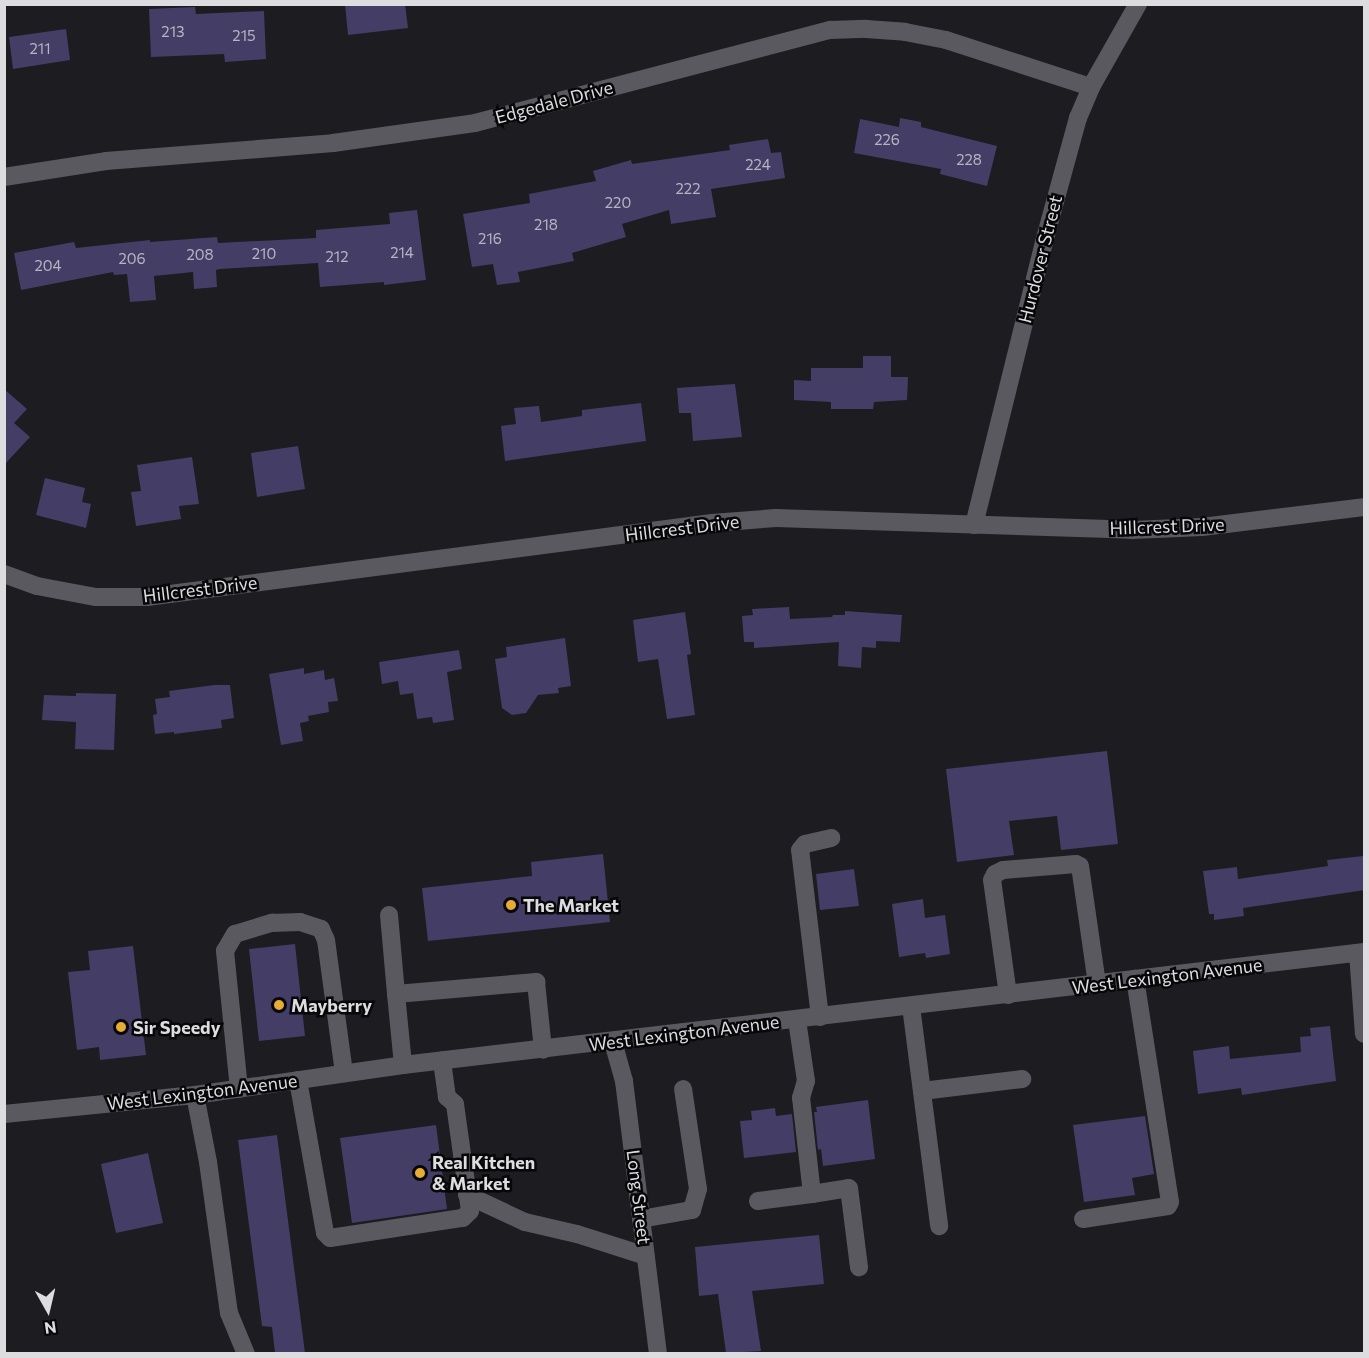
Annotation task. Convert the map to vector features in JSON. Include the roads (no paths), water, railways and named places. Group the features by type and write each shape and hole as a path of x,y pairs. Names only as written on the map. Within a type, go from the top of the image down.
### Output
{"street":[{"name":"Hurdover Street","path":"974,525 1067,152 1091,87 1138,4"},
{"name":"Edgedale Drive","path":"4,177 106,161 333,143 475,123 830,30 895,31 946,40 1091,87"},
{"name":"Hillcrest Drive","path":"4,574 37,586 96,597 147,597 712,523 776,518 1132,530 1202,527 1365,507"},
{"path":"820,1017 800,850 805,844 831,838"},
{"path":"1008,995 992,880 994,874 1003,870 1076,864 1080,866 1097,984"},
{"path":"389,915 403,1065"},
{"path":"239,1089 225,951 235,934 272,923 300,922 321,929 327,940 344,1073"},
{"path":"1361,952 1365,1034"},
{"name":"West Lexington Avenue","path":"4,1114 195,1095 442,1060 613,1042 1361,952"},
{"path":"1083,1219 1168,1206 1170,1202 1135,980"},
{"path":"396,994 536,982 543,1050"},
{"path":"911,1006 939,1226"},
{"path":"797,1020 806,1081 801,1098 812,1194"},
{"name":"Long Street","path":"613,1042 624,1082 658,1353"},
{"path":"298,1080 325,1233 330,1239 463,1218 470,1211 455,1104 447,1097 442,1060"},
{"path":"922,1091 1022,1078"},
{"path":"641,1219 692,1210 698,1189 683,1089"},
{"path":"195,1095 229,1313 246,1353"},
{"path":"758,1201 849,1188 859,1267"},
{"path":"467,1195 525,1222 578,1234 646,1256"}],"place":[{"name":"The Market","path":"511,905"},
{"name":"Mayberry","path":"279,1005"},
{"name":"Sir Speedy","path":"121,1027"},
{"name":"Real Kitchen & Market","path":"420,1173"}]}
